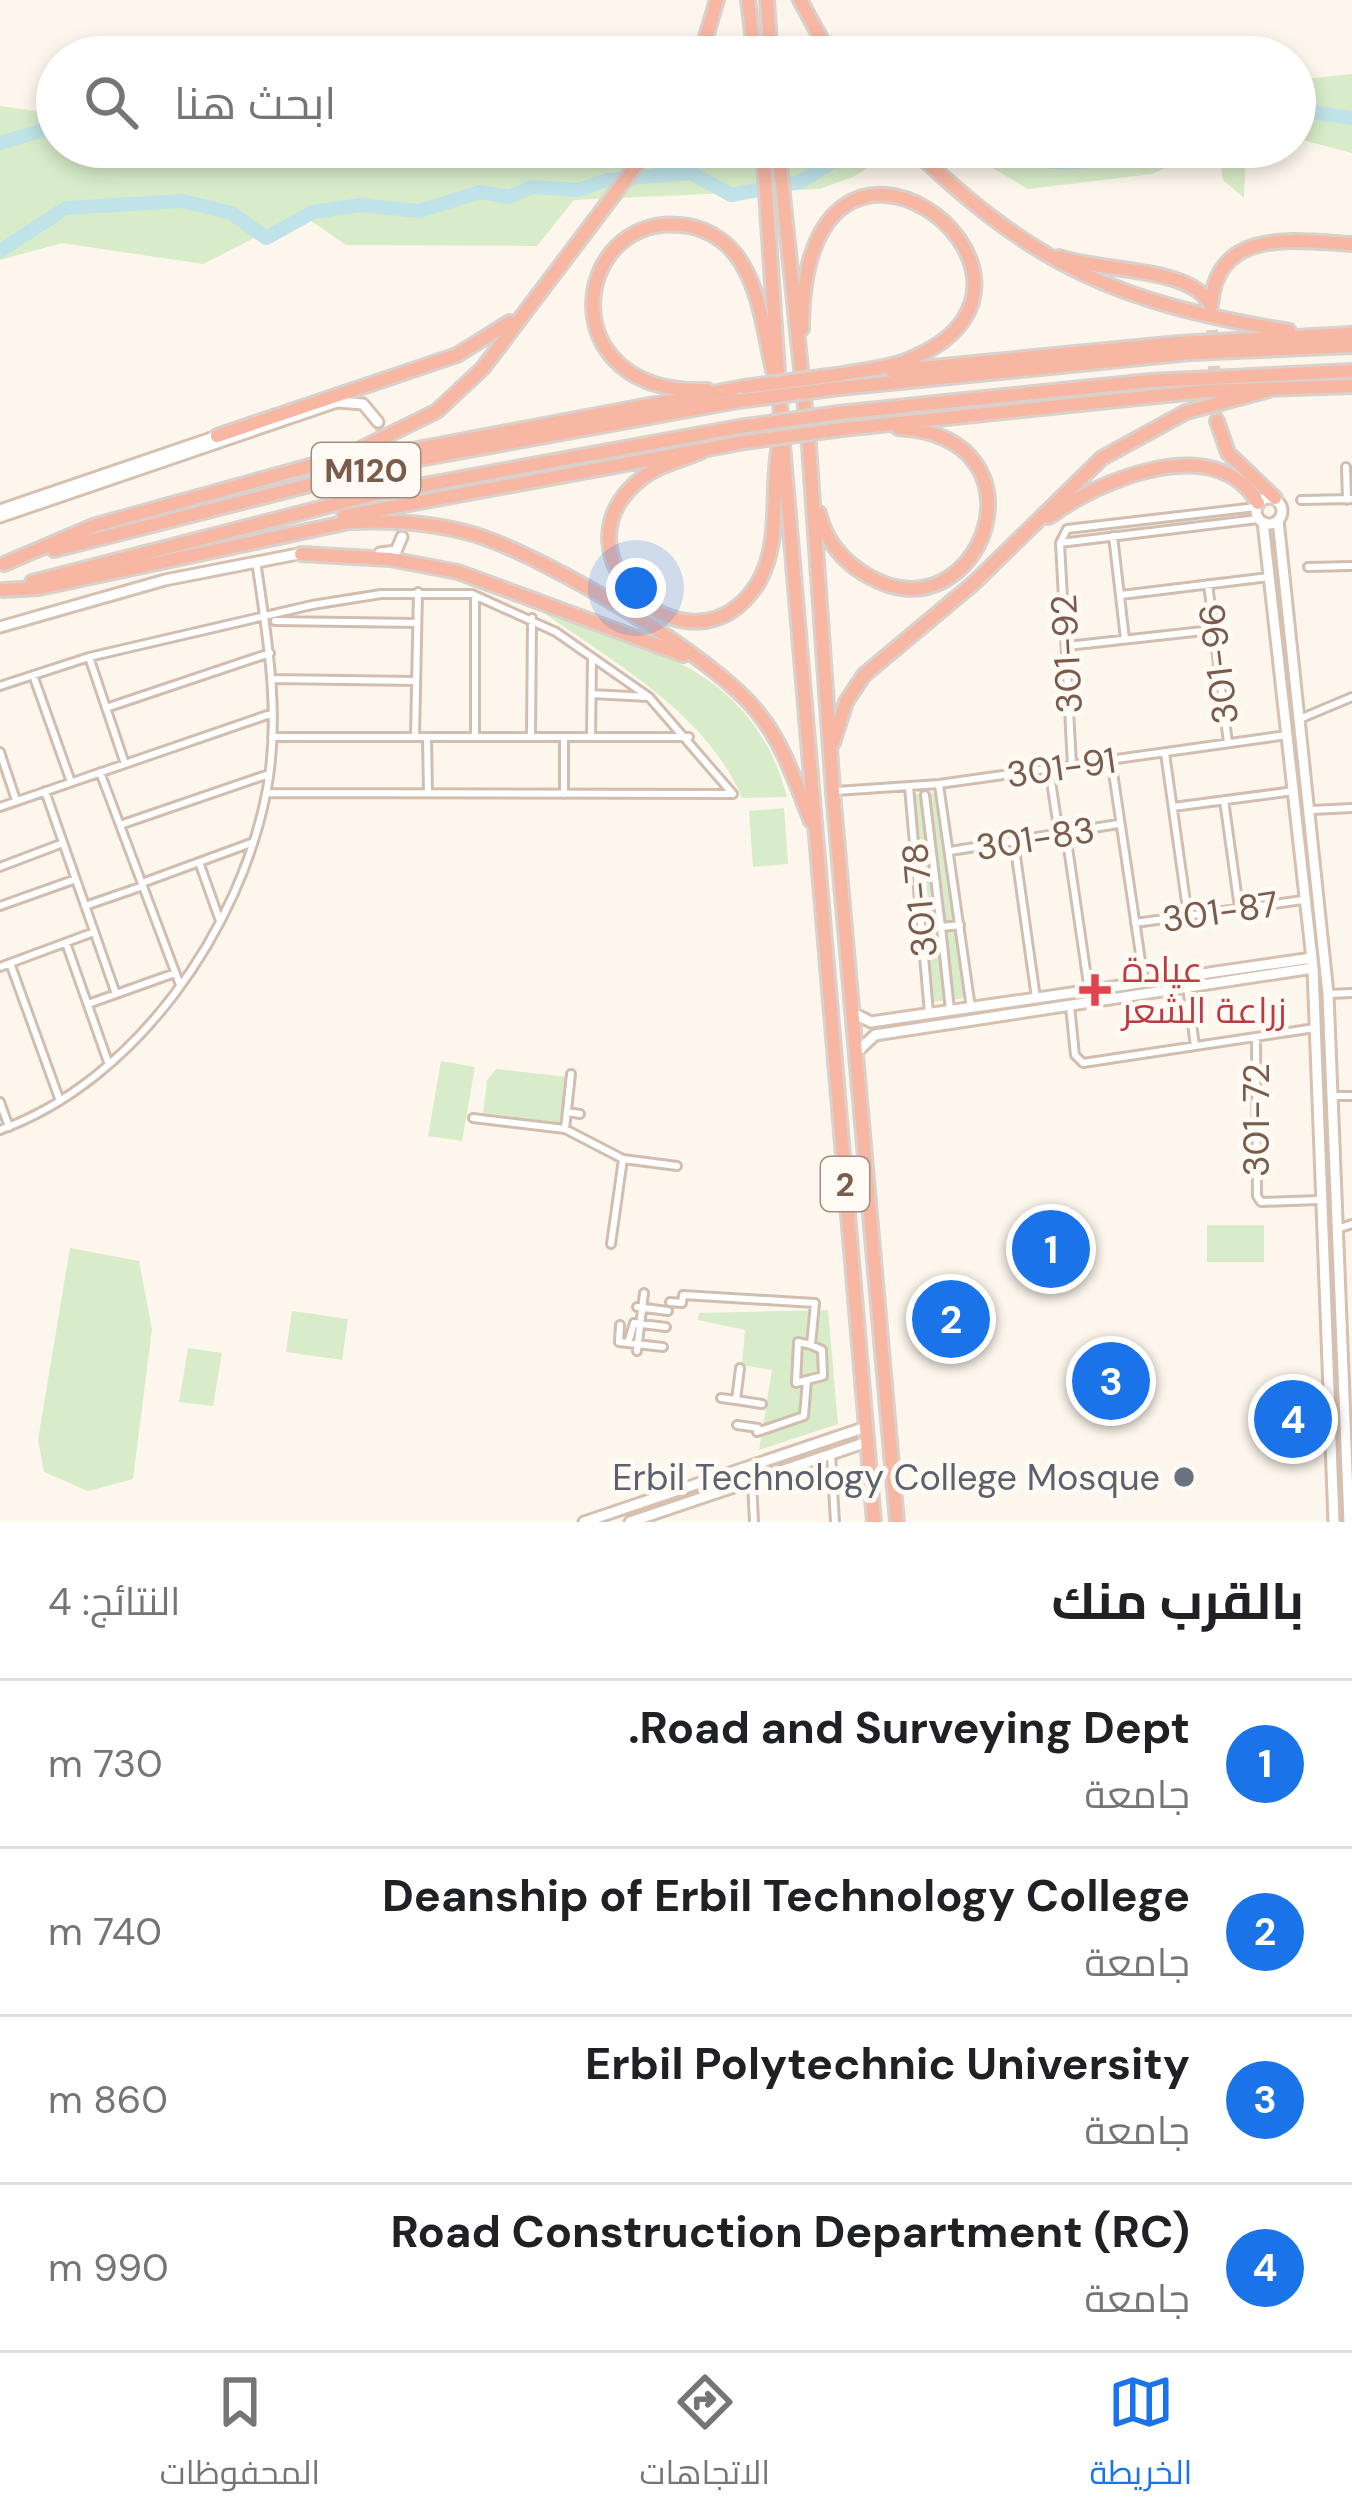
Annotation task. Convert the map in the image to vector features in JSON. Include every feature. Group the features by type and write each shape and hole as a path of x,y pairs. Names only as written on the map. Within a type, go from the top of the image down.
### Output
{"highway":[{"path":"706,36 717,0"},
{"path":"748,0 752,36"},
{"path":"767,0 770,36"},
{"path":"800,0 819,36"},
{"path":"807,15 810,0"},
{"path":"2,564 93,526 346,456 418,423 483,368 634,168"},
{"name":"2","path":"765,168 782,433 874,1522"},
{"name":"2","path":"780,168 809,446 830,757 896,1522"},
{"path":"935,168 1023,242 1133,298 1310,335"},
{"path":"802,390 803,276 820,232 840,211 866,199 903,196 930,206 952,225 970,260 972,285 961,318 944,339 911,359 838,381"},
{"path":"741,394 662,388 636,379 611,358 595,327 593,298 602,269 620,244 664,224 701,229 726,244 749,280 780,392"},
{"path":"1023,242 1093,267 1184,280 1203,292 1211,309 1220,270 1248,246 1278,240 1352,244"},
{"path":"217,436 458,355 495,334 540,291"},
{"path":"838,381 1352,334"},
{"name":"M120","path":"2,564 370,469 741,394 838,381 1190,352 1352,346"},
{"name":"M120","path":"2,591 357,498 739,427 1150,381 1352,370"},
{"path":"2,591 39,588 390,507 745,442 1205,392 1352,386"},
{"path":"993,564 1070,486 1125,442 1197,408 1269,390"},
{"path":"180,502 468,437 741,394"},
{"path":"1217,421 1232,458 1275,498"},
{"path":"809,446 822,525 854,567 876,580 910,587 934,583 964,566 984,538 990,506 971,458 928,432 842,429"},
{"path":"717,447 643,478 616,514 610,539 616,571 631,595 658,614 688,620 713,618 734,607 757,585 770,549 782,433"},
{"path":"830,757 842,712 863,675 1083,494 1142,470 1181,466 1219,473 1246,486 1259,513"},
{"path":"174,558 349,522 398,520 458,530 532,558 722,675 771,731 816,833"},
{"path":"301,554 420,563 511,590 674,651 722,675"},
{"path":"846,1200 857,1194 869,1198"}],"main road":[{"path":"0,514 337,402 363,404 378,422"},
{"path":"0,514 217,436"},
{"path":"1259,513 1275,498 1282,506 1278,520 1312,810 1328,994 1349,1522"},
{"path":"1259,513 1278,520"},
{"path":"1259,513 1313,963 1334,1522"},
{"path":"0,627 256,560 301,554 390,554 402,537 420,563"},
{"path":"854,1013 866,1022 1144,981 1313,963"},
{"path":"857,1057 862,1042 875,1035 1187,987 1297,965"},
{"path":"630,1522 832,1454 866,1434"},
{"path":"584,1522 866,1434"},
{"path":"1333,1491 1347,1490"}],"street":[{"path":"1301,500 1349,500 1346,467"},
{"path":"1060,543 1259,513"},
{"path":"1060,543 1067,529 1259,513"},
{"path":"1113,536 1125,639"},
{"name":"301-92","path":"1060,543 1072,765"},
{"path":"0,1102 4,1129 60,1102 109,1062 180,985 220,921 267,793 269,774 272,679 256,560"},
{"path":"1308,567 1349,568"},
{"path":"1120,595 1269,577"},
{"name":"301-96","path":"1208,584 1228,743"},
{"path":"416,737 418,592"},
{"path":"0,686 89,657 266,620 312,605 418,592 475,595 532,618 649,697 734,794 267,793"},
{"path":"475,595 475,737"},
{"path":"531,737 532,618"},
{"path":"266,620 417,623"},
{"path":"1067,646 1214,630"},
{"path":"106,708 270,653"},
{"path":"591,737 592,656"},
{"path":"89,657 125,764"},
{"path":"33,676 71,782"},
{"path":"272,679 416,681"},
{"path":"592,694 649,697"},
{"path":"1302,718 1352,697"},
{"path":"0,807 272,713"},
{"name":"301-91","path":"833,792 939,784 1288,735"},
{"path":"272,736 688,737"},
{"path":"427,737 428,794"},
{"path":"564,737 564,794"},
{"path":"0,752 16,801"},
{"path":"1165,752 1188,916"},
{"path":"1111,759 1144,981"},
{"path":"1049,768 1089,991"},
{"path":"100,772 180,985"},
{"path":"120,825 269,774"},
{"path":"939,784 971,1008"},
{"name":"301-78","path":"909,787 929,1013"},
{"path":"45,791 116,994"},
{"path":"1173,806 1294,791"},
{"path":"926,795 938,904 928,905 930,928 960,925"},
{"path":"1224,800 1240,908"},
{"path":"1312,810 1352,808"},
{"name":"301-83","path":"950,851 1119,824"},
{"path":"1014,842 1036,998"},
{"path":"0,867 63,843"},
{"path":"85,905 250,843"},
{"path":"199,862 220,921"},
{"path":"0,906 76,879"},
{"name":"301-87","path":"1135,923 1306,899"},
{"path":"941,927 950,1010"},
{"path":"0,967 94,932"},
{"path":"66,943 109,1062"},
{"path":"10,963 60,1102"},
{"path":"88,1004 175,973"},
{"path":"1187,987 1195,1046"},
{"path":"1328,994 1352,993"},
{"path":"1070,1006 1076,1055 1083,1063 1315,1028"},
{"name":"301-72","path":"1256,1037 1257,1196 1261,1202 1319,1200"},
{"path":"565,1129 571,1074"},
{"path":"1332,1096 1352,1096"},
{"path":"567,1112 580,1114"},
{"path":"473,1118 565,1129 623,1159 677,1166"},
{"path":"611,1244 623,1159"},
{"path":"1336,1229 1352,1224"},
{"path":"634,1346 644,1292"},
{"path":"639,1307 682,1303 683,1295 815,1303 811,1345"},
{"path":"620,1324 618,1340 663,1347"},
{"path":"640,1324 666,1327"},
{"path":"1340,1329 1352,1330"},
{"path":"798,1342 822,1350 823,1376 807,1381 796,1383 798,1342"},
{"path":"736,1400 740,1368"},
{"path":"736,1425 758,1430 804,1416 807,1381"},
{"path":"722,1398 762,1404"},
{"path":"832,1454 835,1522"},
{"path":"752,1481 754,1522"},
{"path":"669,1509 675,1522"}],"green space":[{"path":"1352,74 1352,153 1316,144 1316,78"},
{"path":"0,106 36,111 36,168 867,168 819,189 574,200 537,246 346,245 301,214 203,264 62,243 0,260"},
{"path":"992,168 1166,168 1152,174 1028,189"},
{"path":"1221,168 1245,168 1244,198 1223,180"},
{"path":"544,613 663,655 725,694 751,721 787,797 742,798 726,768 683,716 629,671"},
{"path":"937,793 966,998 933,1002 915,794"},
{"path":"784,808 788,864 753,867 749,811"},
{"path":"441,1061 475,1067 462,1141 428,1136"},
{"path":"496,1069 568,1077 562,1123 483,1113 487,1080"},
{"path":"1207,1225 1264,1225 1264,1262 1207,1262"},
{"path":"70,1248 139,1261 152,1329 133,1479 88,1491 44,1472 38,1440"},
{"path":"828,1310 838,1424 759,1450 772,1370 742,1365 745,1330 698,1320 699,1313"},
{"path":"292,1311 348,1319 342,1360 286,1352"},
{"path":"188,1348 222,1353 213,1406 179,1402"}],"waterway":[{"path":"1316,113 1352,118"},
{"path":"0,143 36,132"},
{"path":"675,168 731,195 800,182 823,168"},
{"path":"0,251 66,208 183,201 231,213 266,238 313,212 361,205 419,211 480,192 509,197 532,187 578,190 607,180 691,173"}],"tunnel":[{"path":"1211,312 1217,421"},
{"path":"378,422 402,537"}],"place":[{"name":"عيادة زراعة الشعر","path":"1095,990"},
{"name":"Road and Surveying Dept.","path":"1051,1249"},
{"name":"Deanship of Erbil Technology College","path":"951,1319"},
{"name":"Erbil Polytechnic University","path":"1111,1381"},
{"name":"Road Construction Department (RC)","path":"1293,1419"},
{"name":"Erbil Technology College Mosque","path":"1184,1477"}]}
